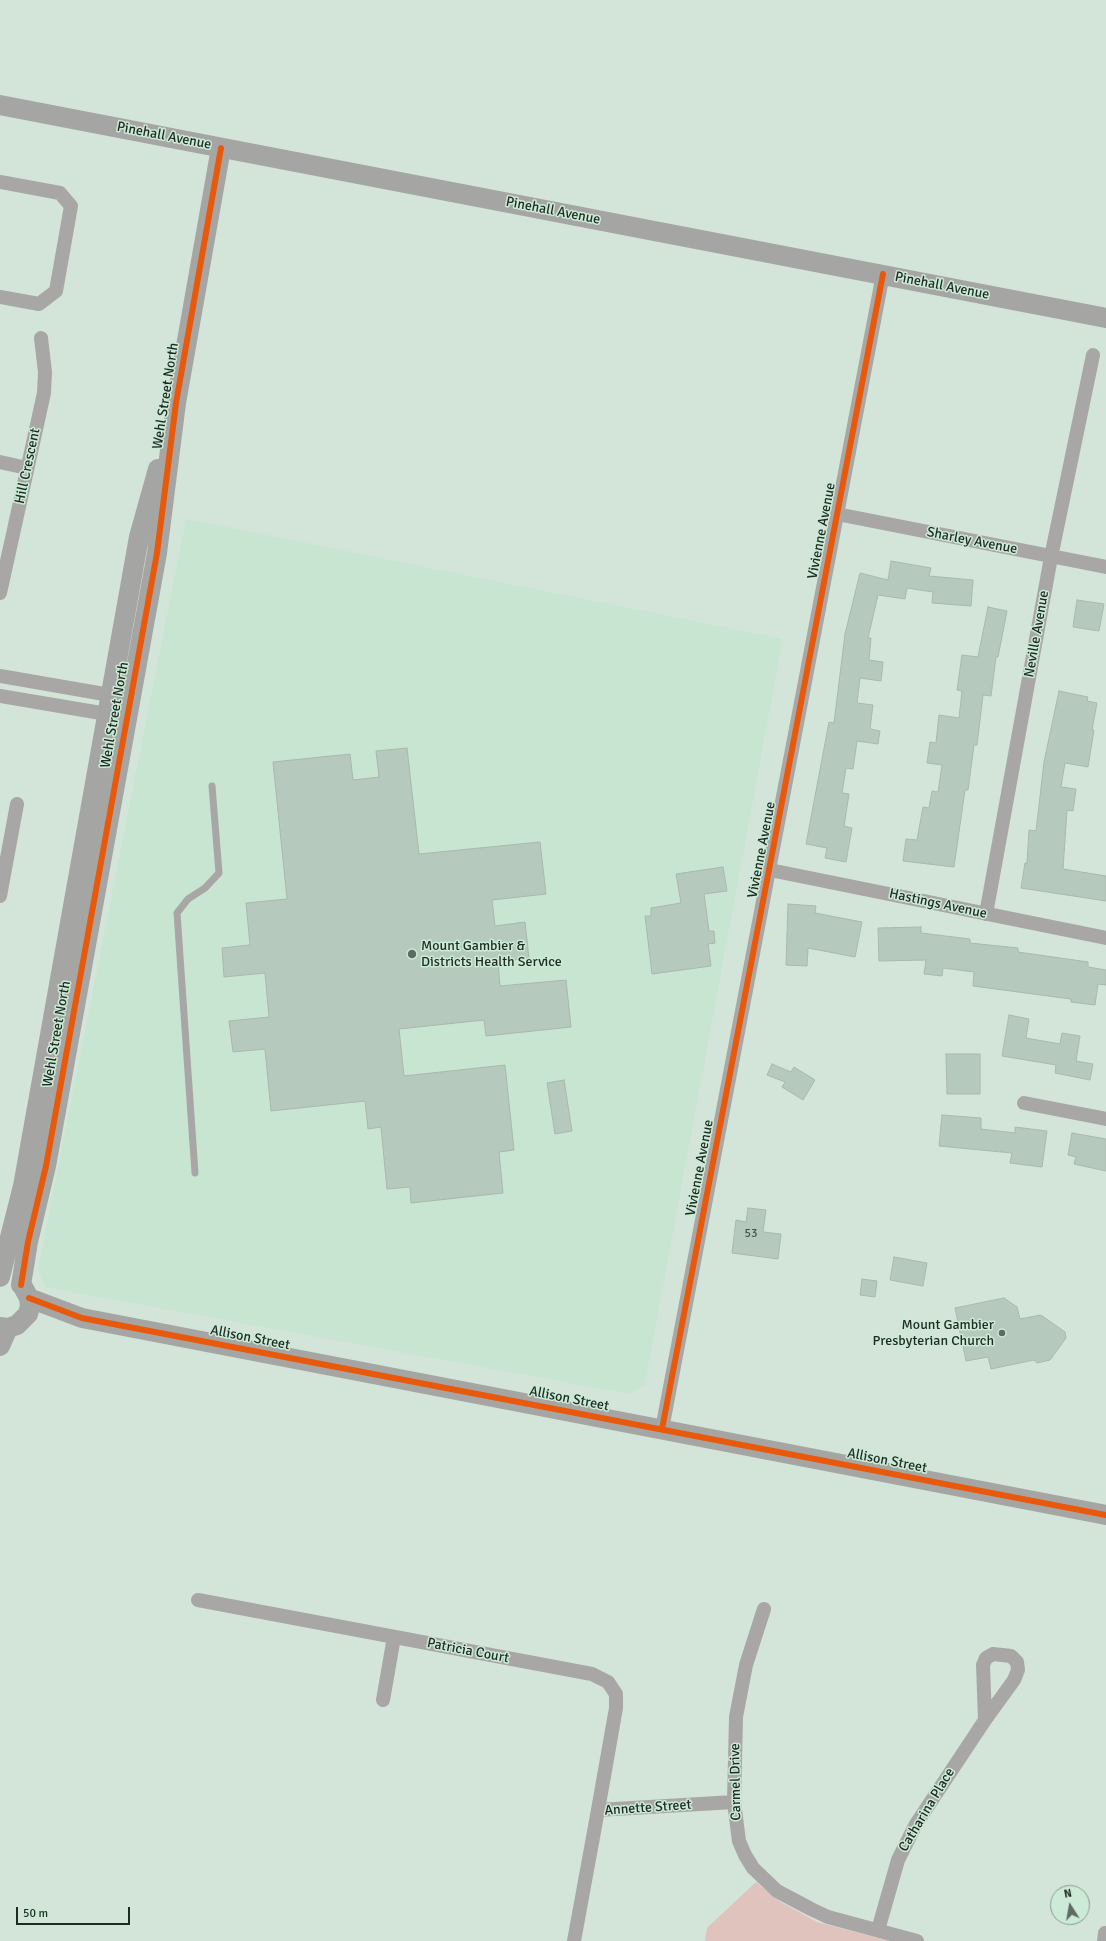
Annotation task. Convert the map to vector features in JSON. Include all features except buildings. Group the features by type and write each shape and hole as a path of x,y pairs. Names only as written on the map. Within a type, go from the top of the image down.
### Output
{"street":[{"name":"Pinehall Avenue","path":"0,105 1106,318"},
{"name":"Wehl Street North","path":"11,1325 30,1306 25,1291 28,1242 46,1166 157,553 176,403 221,148"},
{"path":"0,182 60,193 71,206 56,291 38,304 0,297"},
{"name":"Vivienne Avenue","path":"662,1430 883,274"},
{"name":"Hill Crescent","path":"0,593 44,393 45,372 41,338"},
{"name":"Neville Avenue","path":"986,914 1051,557 1093,356"},
{"name":"Wehl Street North","path":"0,1277 23,1186 139,537 176,403"},
{"path":"0,462 27,468"},
{"name":"Sharley Avenue","path":"838,514 1106,567"},
{"path":"0,676 129,709"},
{"path":"0,696 109,705"},
{"path":"0,896 17,804"},
{"name":"Hastings Avenue","path":"770,870 1106,938"},
{"path":"1024,1103 1106,1119"},
{"name":"Allison Street","path":"0,1281 10,1280 25,1291 82,1318 1106,1515"},
{"name":"Allison Street","path":"11,1325 82,1318"},
{"path":"0,1346 11,1325"},
{"name":"Patricia Court","path":"198,1600 592,1674 608,1682 616,1694 616,1708 598,1810"},
{"name":"Carmel Drive","path":"764,1609 746,1665 736,1717 733,1783 734,1802 739,1841 745,1856 764,1880 777,1891 822,1914 917,1941"},
{"path":"383,1700 394,1637"},
{"name":"Catharina Place","path":"878,1930 898,1860 913,1830 936,1792 985,1720"},
{"name":"Annette Street","path":"574,1941 598,1810 734,1802"}],"lane":[{"path":"195,1174 178,913 188,899 205,888 219,873 212,786"}],"shaded area":[{"name":"Mount Gambier & Districts Health Service","path":"186,519 783,639 645,1384 630,1394 45,1287 38,1269"},
{"path":"756,1882 779,1901 817,1922 890,1941 705,1941 707,1928"}],"cycle path":[{"path":"21,1285 28,1242 46,1166 157,553 176,403 221,148"},
{"path":"662,1429 883,274"},
{"path":"29,1298 82,1318 1106,1515"}],"place":[{"name":"Mount Gambier & Districts Health Service","path":"412,954"},
{"name":"Mount Gambier Presbyterian Church","path":"1002,1333"}]}
